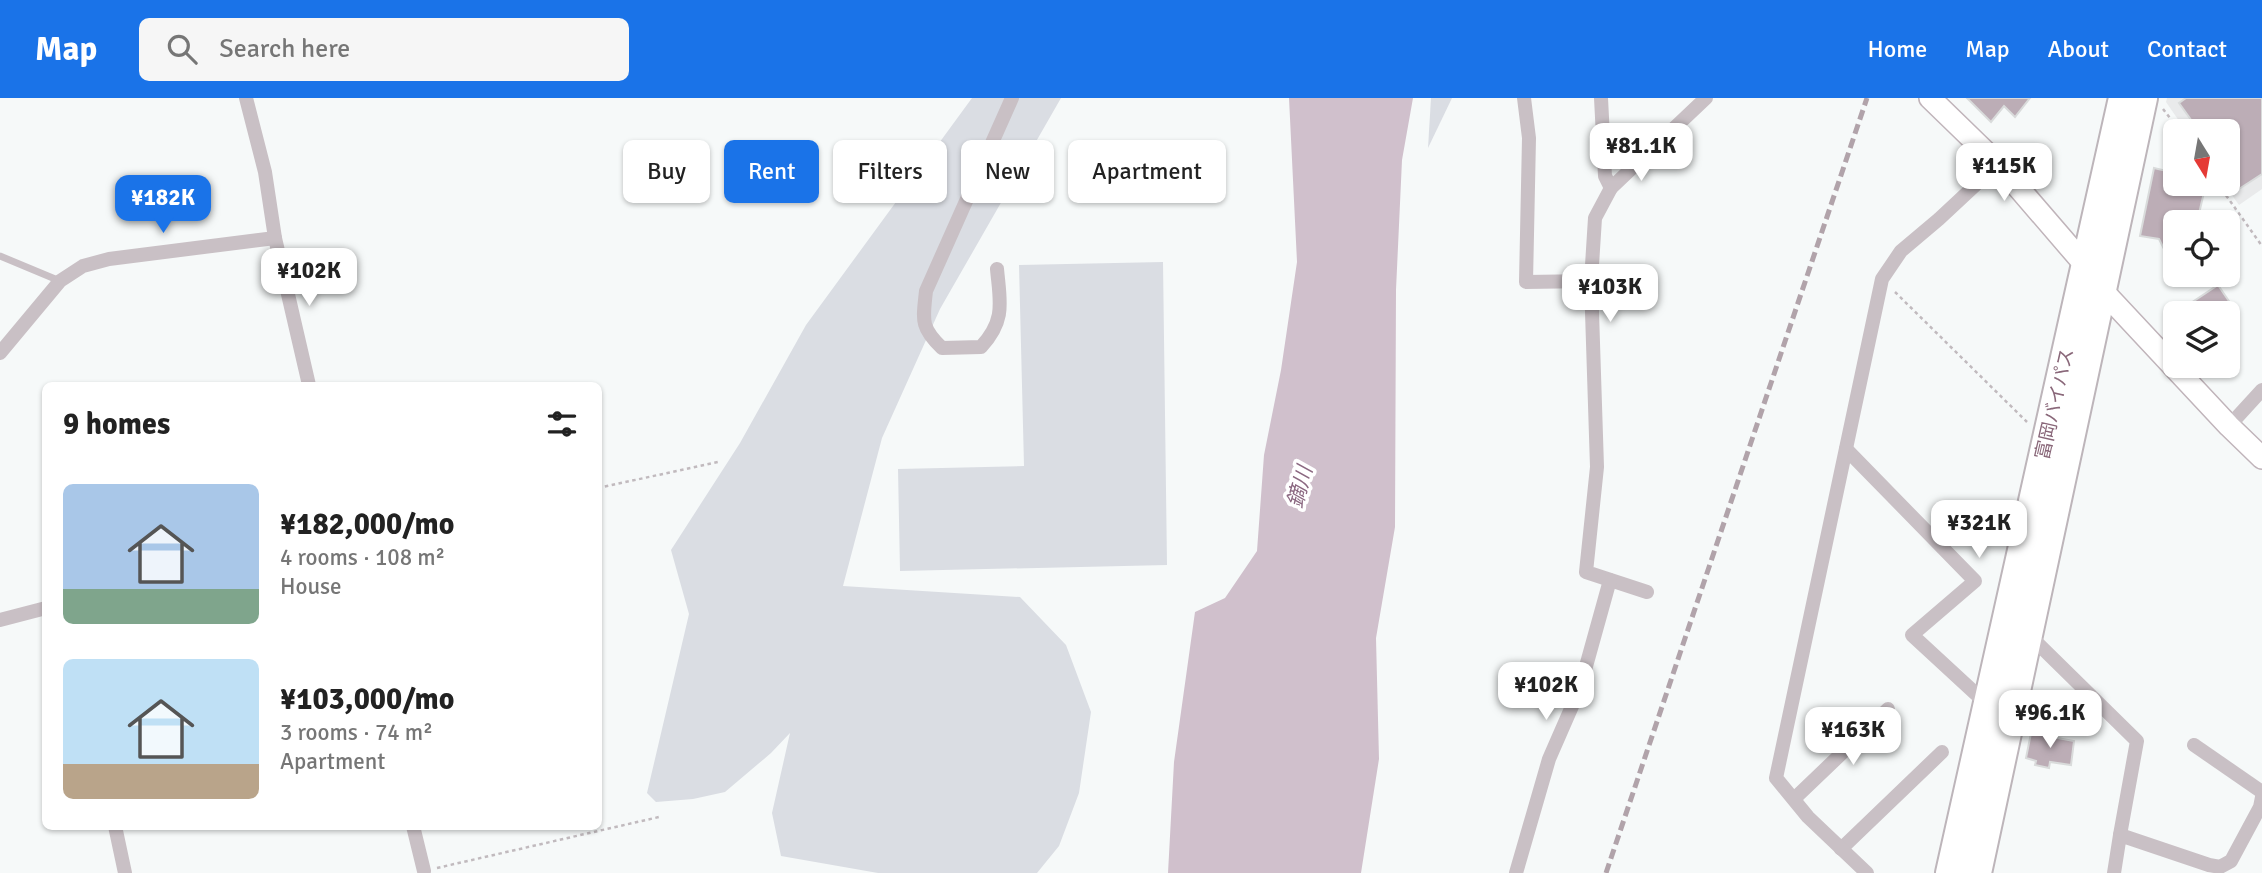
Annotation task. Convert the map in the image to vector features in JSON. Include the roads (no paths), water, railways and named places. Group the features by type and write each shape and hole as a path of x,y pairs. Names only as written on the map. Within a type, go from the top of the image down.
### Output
{"highway":[{"name":"富岡バイパス","path":"1950,873 2123,98"},
{"name":"富岡バイパス","path":"1977,873 2143,98"}],"main road":[{"path":"1930,98 1998,164 2085,265 2101,289 2262,458"}],"street":[{"path":"246,98 265,172 275,239 308,382"},
{"path":"997,269 1000,312 993,334 981,347 943,348 928,335 923,321 926,291 1012,98"},
{"path":"1524,98 1529,138 1527,282 1591,281"},
{"path":"1601,98 1605,176 1611,188"},
{"path":"1647,593 1586,572 1597,467 1591,281 1595,218 1611,188 1706,98"},
{"path":"1862,871 1808,817 1776,778 1882,279 1901,251 1940,219 1998,164"},
{"path":"0,352 61,281 83,266 109,259 275,239"},
{"path":"2229,426 2262,390"},
{"path":"1846,449 1975,581 1912,635 1976,694"},
{"path":"1516,873 1549,759 1580,688 1610,580"},
{"path":"0,620 42,609"},
{"path":"2028,634 2137,741 2114,873"},
{"path":"1794,799 1888,709"},
{"path":"2194,745 2262,792"},
{"path":"1841,849 1942,752"},
{"path":"2120,835 2219,870 2231,861 2260,807 2262,797"},
{"path":"116,830 125,873"},
{"path":"414,830 424,871"}],"lane":[{"path":"0,256 61,281"}],"water":[{"name":"鏑川","path":"1289,98 1413,98 1402,160 1396,290 1395,527 1376,638 1379,759 1361,873 1168,873 1174,762 1195,612 1225,598 1257,551 1264,455 1281,370 1297,262"}],"railway":[{"path":"1606,873 1867,98"}]}
